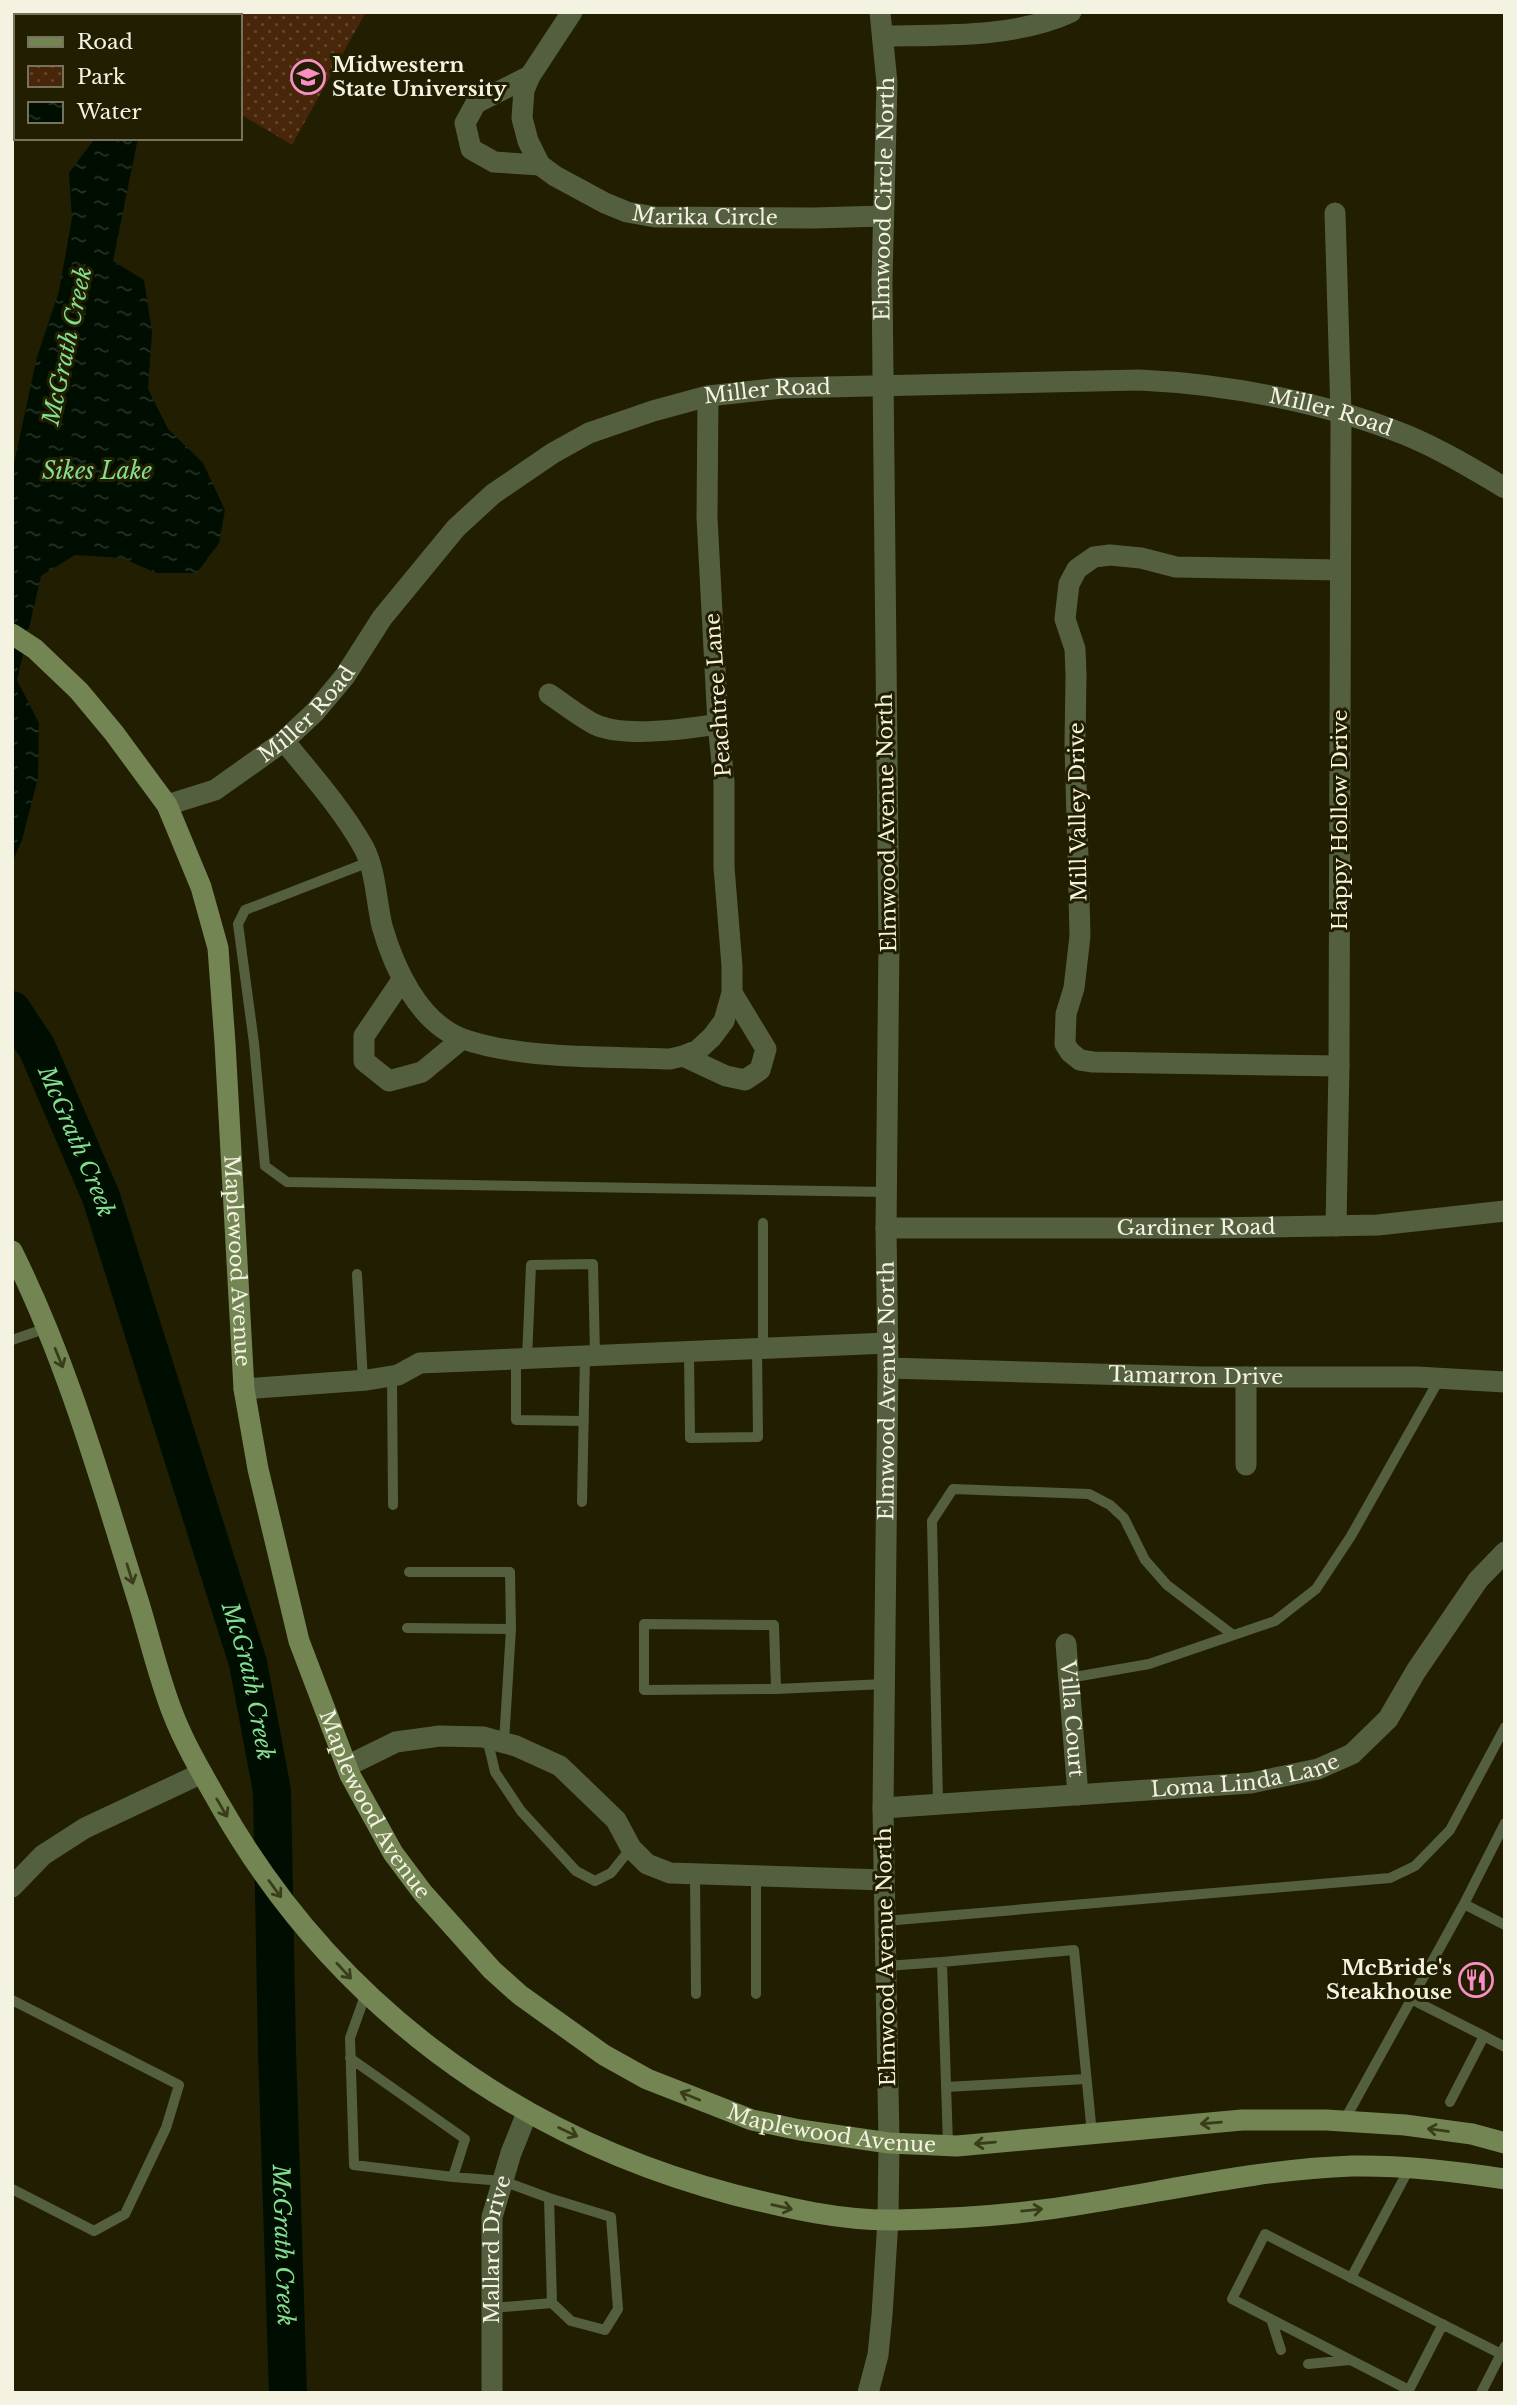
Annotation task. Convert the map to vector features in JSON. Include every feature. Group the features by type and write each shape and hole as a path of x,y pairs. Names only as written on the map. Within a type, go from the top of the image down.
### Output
{"street":[{"path":"540,165 528,141 522,118 524,90 530,76 572,12"},
{"name":"Elmwood Circle North","path":"880,12 887,83 882,386"},
{"path":"884,36 979,33 1039,24 1071,12"},
{"name":"Marika Circle","path":"530,76 476,103 465,123 471,149 494,162 540,165 605,204 627,212 655,217 883,216"},
{"name":"Happy Hollow Drive","path":"1335,213 1341,414 1336,1226"},
{"name":"Miller Road","path":"167,805 215,790 284,741 315,712 345,676 382,618 418,572 456,528 493,494 553,453 589,433 708,396 781,388 1139,380 1175,382 1255,394 1363,419 1408,436 1471,467 1505,488"},
{"name":"Elmwood Avenue North","path":"868,2393 878,2355 888,2220 889,2143 883,1808 889,941 882,386"},
{"name":"Peachtree Lane","path":"683,1056 698,1049 712,1037 724,1021 732,993 724,867 724,782 718,724 708,518 708,396"},
{"name":"Mill Valley Drive","path":"1339,1066 1093,1062 1080,1060 1065,1044 1066,1014 1074,988 1080,936 1075,649 1065,619 1069,584 1077,569 1094,556 1141,558 1176,567 1340,570"},
{"name":"Maplewood Avenue","path":"12,635 35,649 79,691 114,733 167,805 201,887 218,948 244,1389 258,1469 299,1641 347,1766 393,1853 423,1893 492,1970 520,1996 604,2055 647,2079 752,2120 889,2143 948,2145 1242,2120 1344,2121 1405,2125 1472,2134 1505,2143"},
{"path":"549,694 596,725 615,730 680,730 718,724"},
{"path":"284,741 332,799 365,850 382,926 402,980 417,1003 447,1031 462,1039 531,1052 670,1059 683,1056 726,1076 745,1080 760,1070 766,1049 732,993"},
{"path":"402,980 364,1036 364,1061 389,1081 422,1072 462,1039"},
{"name":"Gardiner Road","path":"886,1228 1378,1225 1505,1212"},
{"path":"12,1251 76,1401 173,1716 202,1773 252,1857 300,1920 366,1993 432,2050 527,2113 631,2162 685,2181 787,2208 888,2220 965,2217 1083,2204 1318,2168 1429,2167 1505,2179"},
{"path":"244,1389 363,1381 392,1376 419,1363 888,1343"},
{"name":"Tamarron Drive","path":"888,1368 1246,1377 1440,1378 1505,1382"},
{"path":"1246,1377 1246,1465"},
{"name":"Loma Linda Lane","path":"883,1808 1251,1783 1318,1769 1352,1754 1388,1719 1416,1671 1478,1580 1505,1552"},
{"name":"Villa Court","path":"1066,1644 1078,1795"},
{"path":"347,1766 396,1742 440,1736 495,1740 516,1746 560,1766 616,1820 631,1847 647,1864 670,1874 884,1880"},
{"path":"12,1887 43,1855 85,1828 202,1773"},
{"name":"Mallard Drive","path":"492,2393 492,2217 511,2152 527,2113"}],"lane":[{"path":"369,862 245,910 238,923 254,1043 265,1166 287,1182 887,1192"},
{"path":"688,1352 690,1438 758,1437 763,1223"},
{"path":"582,1502 593,1264 531,1265 516,1420 584,1421"},
{"path":"357,1274 363,1381"},
{"path":"12,1340 47,1328"},
{"path":"392,1376 393,1505"},
{"path":"1069,1678 1149,1664 1275,1621 1316,1588 1351,1536 1440,1378"},
{"path":"938,1804 932,1521 953,1489 1089,1494 1110,1505 1124,1518 1145,1560 1167,1585 1233,1635"},
{"path":"410,1572 510,1572 511,1629 495,1740 495,1772 515,1801 576,1871 595,1881 611,1873 631,1847"},
{"path":"776,1689 774,1625 644,1624 644,1690 776,1689 884,1684"},
{"path":"407,1628 511,1629"},
{"path":"885,1921 1390,1878 1415,1866 1450,1830 1505,1727"},
{"path":"1344,2121 1505,1823"},
{"path":"695,1874 696,1994"},
{"path":"755,1994 756,1876"},
{"path":"1464,1903 1505,1924"},
{"path":"886,1966 1074,1950 1092,2133"},
{"path":"942,1962 948,2145"},
{"path":"366,1993 350,2038 354,2165 503,2181 611,2217 618,2309 605,2330 571,2321 552,2304 492,2308"},
{"path":"1411,1999 1505,2047"},
{"path":"12,2000 179,2085 166,2128 125,2214 94,2231 12,2189"},
{"path":"1450,2102 1484,2036"},
{"path":"350,2058 465,2139 453,2177"},
{"path":"946,2087 1086,2079"},
{"path":"1351,2278 1410,2167"},
{"path":"549,2198 552,2304"},
{"path":"1443,2324 1409,2390 1232,2299 1265,2235 1443,2324 1503,2350 1481,2393"},
{"path":"1271,2319 1281,2350"},
{"path":"1308,2364 1350,2360"}],"green space":[{"path":"68,12 366,12 292,145 242,115 242,14"}],"water":[{"name":"Sikes Lake","path":"94,140 138,140 113,261 144,280 152,332 148,389 168,429 203,463 225,510 219,543 197,573 156,573 122,558 75,555 41,576 17,680 39,723 38,778 22,840 12,863 12,472 37,357 59,291 72,218 69,173"}],"waterway":[{"name":"McGrath Creek","path":"12,1010 37,1048 101,1197 248,1663 272,1791 288,2393"}],"place":[{"name":"Midwestern State University","path":"308,77"},
{"name":"McBride's Steakhouse","path":"1476,1980"}]}
